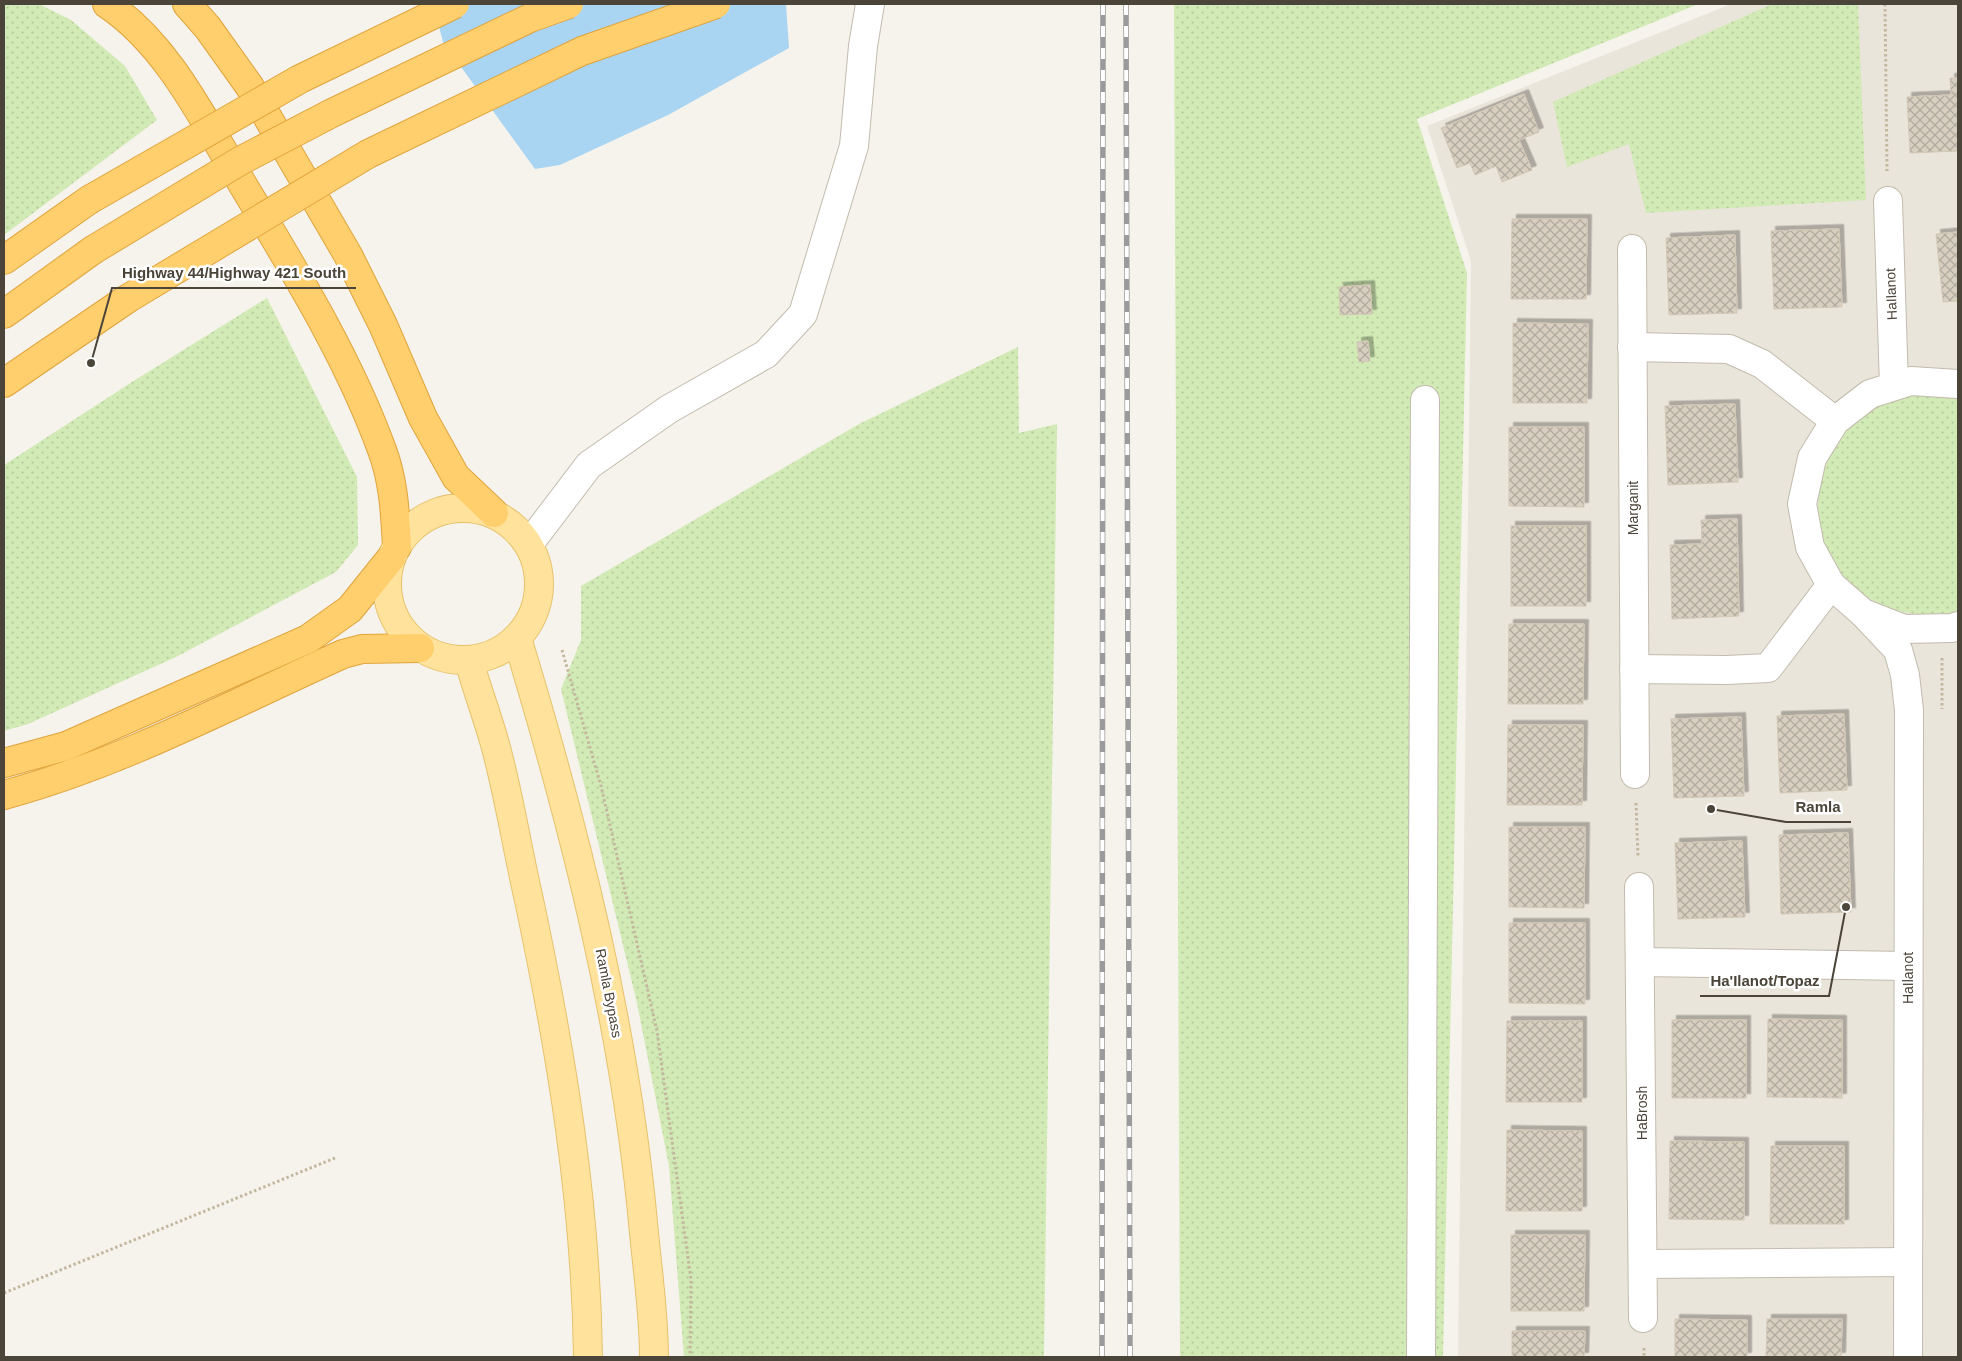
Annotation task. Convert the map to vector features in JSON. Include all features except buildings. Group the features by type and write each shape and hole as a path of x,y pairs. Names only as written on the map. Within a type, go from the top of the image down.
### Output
{"highway":[{"path":"4,763 66,746 308,639 350,609 394,552 394,492 382,450 344,362 321,319 189,96 146,37 107,4"},
{"path":"187,4 208,28 250,87 348,255 383,325 423,418 456,477 494,513"},
{"path":"4,260 89,200 300,79 455,4"},
{"path":"4,314 93,250 265,148 443,59 530,18 568,4"},
{"path":"4,383 127,299 368,154 582,51 716,4"},
{"path":"4,795 66,777 107,760 344,654 362,649 420,648"}],"main road":[{"path":"471,507 494,513 514,526 529,544 538,567 540,593 532,618 517,638 503,650 469,661 443,659 420,648 401,630 389,607 386,582 394,552 403,536 422,519 446,508 471,507"},
{"name":"Ramla Bypass","path":"517,638 557,769 610,988 639,1175 654,1357"},
{"path":"469,661 495,746 547,984 563,1073 576,1161 583,1245 588,1357"}],"street":[{"path":"529,544 589,465 669,409 766,354 803,314 854,146 863,46 870,4"},
{"name":"HaIlanot","path":"1888,202 1894,386"},
{"name":"Marganit","path":"1632,249 1635,774"},
{"path":"1632,347 1729,350 1762,364 1835,421"},
{"path":"1958,384 1911,381 1870,394 1835,421 1812,458 1802,504 1810,547 1831,585 1863,613 1904,629 1952,628 1958,626"},
{"path":"1421,1357 1425,400"},
{"path":"1634,669 1768,668 1831,585"},
{"name":"HaIlanot","path":"1863,613 1898,650 1905,675 1909,710 1908,1357"},
{"name":"HaBrosh","path":"1639,887 1643,1318"},
{"path":"1640,962 1908,966"},
{"path":"1643,1264 1908,1262"}],"path":[{"path":"1885,4 1888,202"},
{"path":"1635,774 1639,887"},
{"path":"4,1293 335,1158"}],"shaded area":[{"path":"1731,4 1958,4 1958,1357 1458,1357 1471,261 1427,126"}],"green space":[{"path":"4,4 39,4 71,20 125,66 157,120 4,235"},
{"path":"1174,4 1698,4 1417,119 1467,273 1443,1357 1180,1357"},
{"path":"1772,4 1858,4 1866,200 1646,213 1629,144 1567,167 1553,102"},
{"path":"267,298 357,477 358,545 336,572 178,656 28,724 4,731 4,465"},
{"path":"1018,347 1019,433 1057,424 1044,1357 684,1357 669,1166 637,1003 561,689 581,640 581,586 859,424"},
{"path":"1913,395 1951,397 1958,400 1958,610 1954,612 1937,614 1908,613 1892,609 1862,594 1849,583 1829,556 1823,541 1819,522 1818,502 1826,464 1846,431 1860,418 1877,407"}],"water":[{"path":"433,4 786,4 789,48 668,115 560,165 535,169 443,42"}],"railway":[{"path":"1102,1357 1103,4"},
{"path":"1126,4 1130,1357"}],"place":[{"name":"Highway 44/Highway 421 South","path":"91,363"},
{"name":"Ramla","path":"1711,809"},
{"name":"Ha'Ilanot/Topaz","path":"1846,907"}]}
